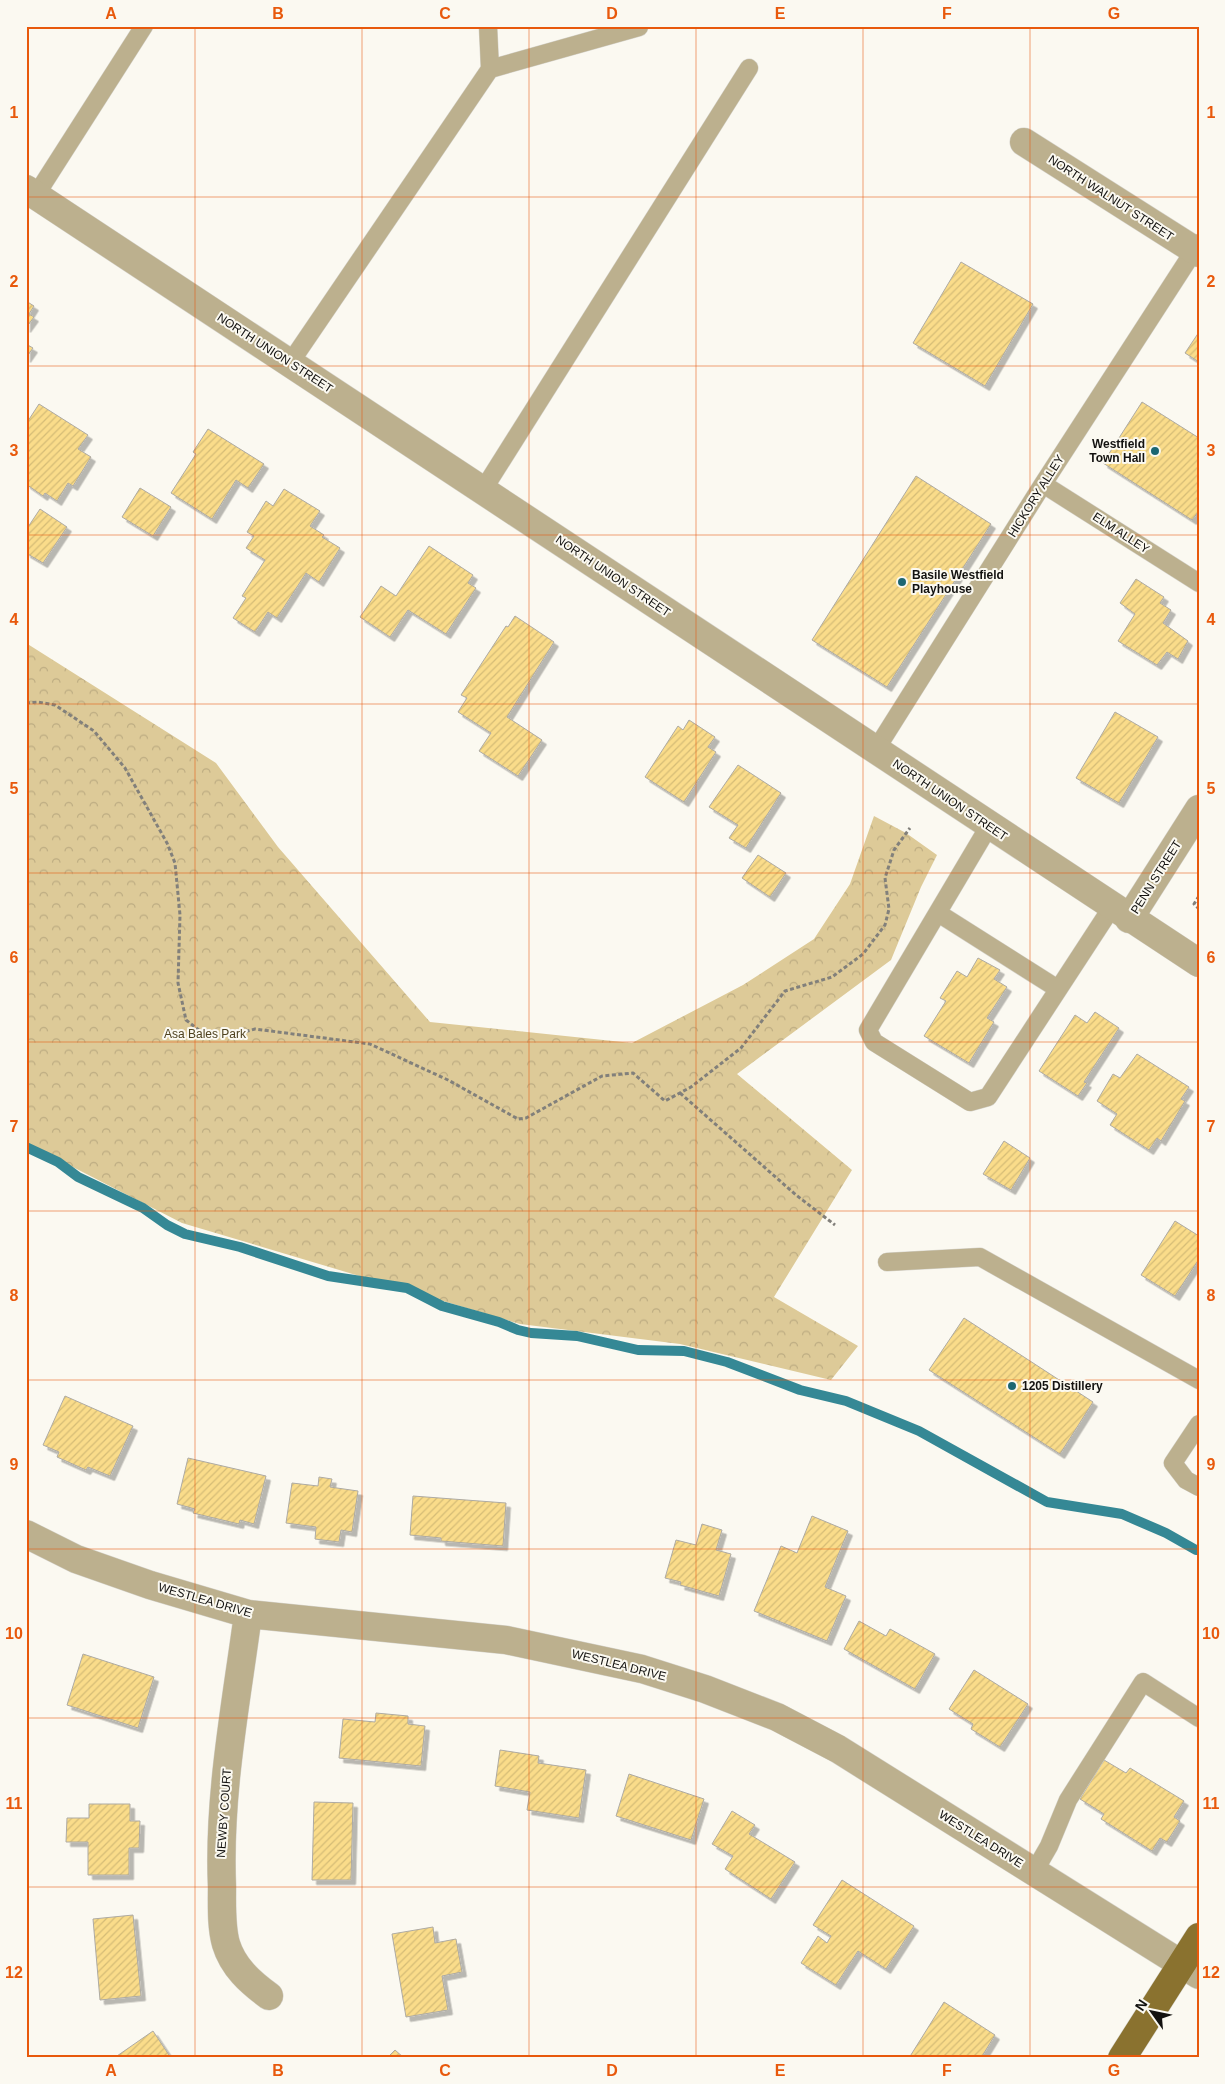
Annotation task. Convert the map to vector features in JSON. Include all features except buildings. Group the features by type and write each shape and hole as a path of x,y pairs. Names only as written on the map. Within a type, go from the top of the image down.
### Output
{"main road":[{"path":"1122,2058 1190,1970 1199,1937"}],"street":[{"name":"NORTH WALNUT STREET","path":"1024,142 1197,249"},
{"name":"NORTH UNION STREET","path":"31,192 484,490 1120,913 1199,963"},
{"name":"PENN STREET","path":"1120,913 1199,809"},
{"name":"WESTLEA DRIVE","path":"26,1534 76,1559 150,1585 248,1614 506,1640 642,1669 706,1689 778,1717 838,1749 1190,1970"},
{"name":"NEWBY COURT","path":"248,1614 225,1779 220,1849 222,1912 226,1943 236,1965 251,1983 269,1996"}],"lane":[{"path":"31,192 144,26"},
{"path":"290,363 490,69 488,26"},
{"path":"490,69 639,27"},
{"path":"484,490 749,68"},
{"name":"HICKORY ALLEY","path":"875,751 1043,484 1197,249"},
{"name":"ELM ALLEY","path":"1043,484 1199,583"},
{"path":"989,826 868,1030 874,1042 970,1102 988,1098 1058,989 1120,913"},
{"path":"938,913 1058,989"},
{"path":"887,1262 980,1257 1199,1380"},
{"path":"1199,1424 1173,1462 1186,1480 1199,1487"},
{"path":"1034,1872 1049,1846 1068,1800 1143,1682 1199,1718"}],"path":[{"path":"26,703 38,702 55,705 94,731 125,768 166,843 175,864 177,881 180,915 178,983 186,1020 200,1031 212,1036 233,1035 254,1029 370,1044 448,1080 518,1119 526,1118 602,1076 633,1073 665,1101 691,1087 741,1048 785,991 832,977 863,954 885,925 889,909 885,878 894,850 910,828"},
{"path":"1199,896 1194,904 1199,909"},
{"path":"680,1093 796,1195 835,1225"}],"green space":[{"name":"Asa Bales Park","path":"26,643 216,763 278,847 430,1022 632,1043 743,985 814,939 850,884 874,816 906,833 937,855 921,887 891,960 737,1074 852,1170 774,1297 858,1346 831,1380 680,1344 520,1324 182,1223 26,1143"}],"waterway":[{"path":"26,1147 58,1162 78,1177 143,1208 167,1225 185,1234 240,1247 328,1276 407,1288 442,1306 499,1322 518,1330 531,1333 577,1336 638,1350 684,1351 727,1362 800,1390 846,1401 919,1431 1047,1502 1122,1514 1166,1533 1196,1550"}],"place":[{"name":"Westfield Town Hall","path":"1155,451"},
{"name":"Basile Westfield Playhouse","path":"902,582"},
{"name":"1205 Distillery","path":"1012,1386"}]}
